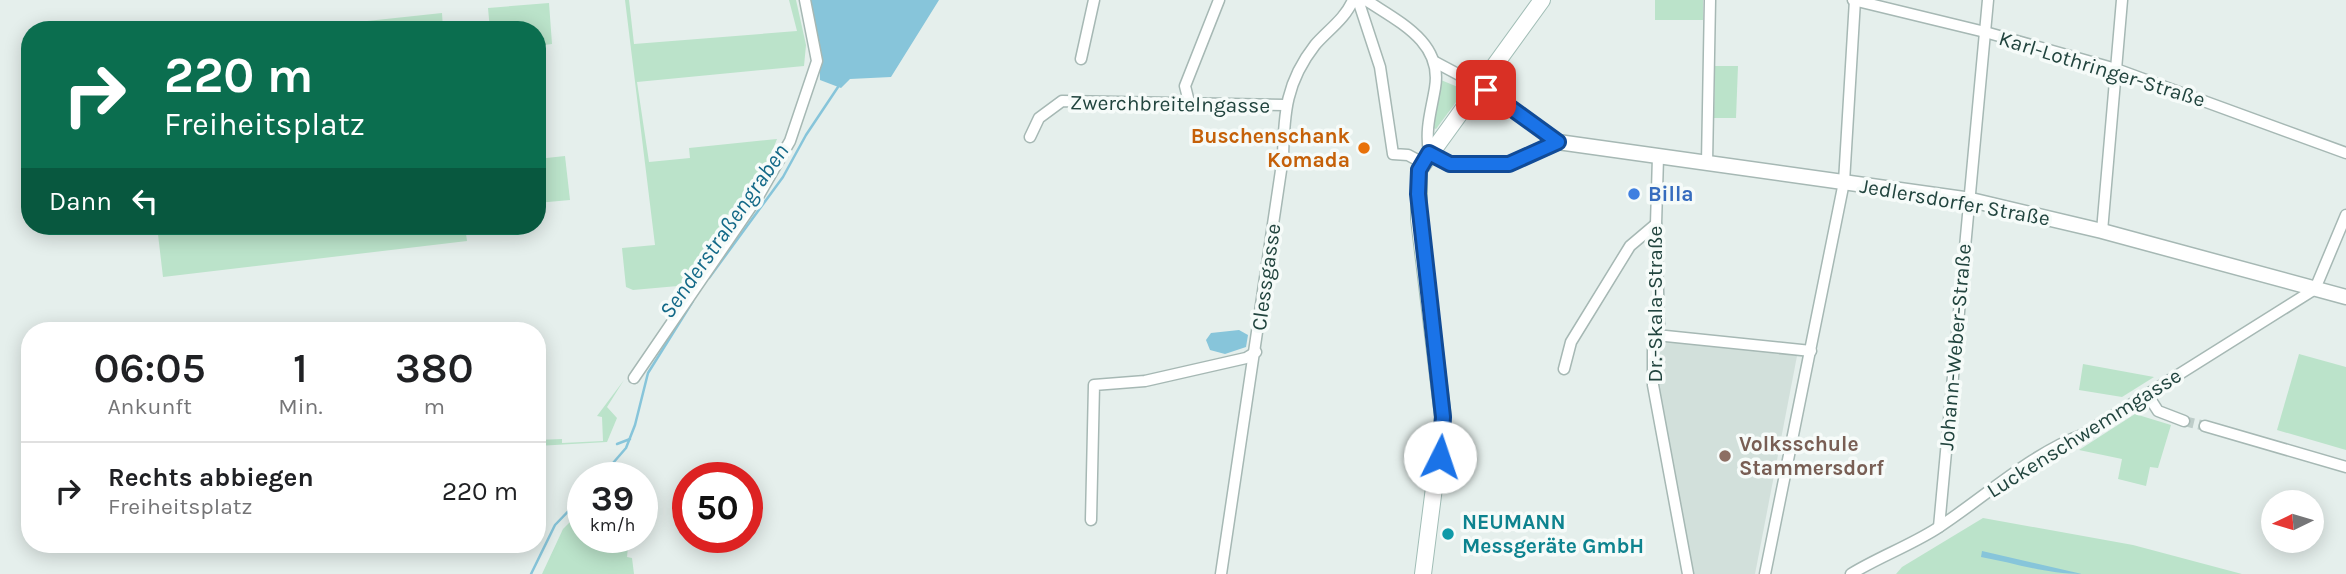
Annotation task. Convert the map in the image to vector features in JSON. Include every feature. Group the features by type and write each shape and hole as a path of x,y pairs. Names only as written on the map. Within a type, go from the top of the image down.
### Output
{"main road":[{"path":"1423,574 1443,417 1419,219 1419,170 1482,87 1542,0"}],"street":[{"path":"634,378 759,195 790,141 817,61 813,27 805,0"},
{"path":"1081,59 1094,0"},
{"path":"1188,102 1185,86 1219,0"},
{"name":"Clessgasse","path":"1221,574 1283,157 1285,105 1292,83 1314,47 1348,11 1353,0"},
{"path":"1358,0 1381,67 1394,154 1450,164 1509,164 1558,142 1482,87 1435,62"},
{"path":"1366,0 1422,40 1435,62 1435,88 1426,131 1426,158"},
{"path":"1707,163 1710,0"},
{"path":"1766,574 1844,182 1855,0"},
{"name":"Karl-Lothringer-Straße","path":"1855,0 1985,32 2116,69 2346,153"},
{"name":"Johann-Weber-Straße","path":"1939,527 1966,218 1971,200 1987,0"},
{"path":"2102,231 2122,0"},
{"name":"Zwerchbreitelngasse","path":"1030,137 1039,118 1062,101 1285,105"},
{"name":"Jedlersdorfer Straße","path":"1558,142 1971,200 2102,231 2346,298"},
{"name":"Dr.-Skala-Straße","path":"1658,157 1656,224 1660,302 1653,350 1653,385 1688,574"},
{"path":"2315,289 2346,215"},
{"path":"1564,369 1571,342 1630,246 1656,224"},
{"name":"Luckenschwemmgasse","path":"1851,574 1939,527 2025,467 2315,289"},
{"path":"1657,334 1811,351"},
{"path":"1091,520 1094,385 1145,381 1246,358 1255,352"},
{"path":"2147,394 2158,411 2184,421"},
{"path":"2205,426 2346,467"}],"shaded area":[{"name":"Volksschule Stammersdorf","path":"1660,339 1797,356 1755,574 1694,574 1656,375"}],"green space":[{"path":"625,0 629,0 634,44 797,31 789,0 796,0 806,45 804,66 637,82 649,162 690,158 689,148 777,139 758,187 689,285 633,290 626,287 622,248 655,245"},
{"path":"1655,0 1703,0 1703,20 1655,20"},
{"path":"549,3 552,44 546,45 546,21 489,21 488,8"},
{"path":"442,13 442,21 367,21"},
{"path":"1715,66 1738,66 1736,118 1714,118"},
{"path":"1441,80 1465,90 1436,129 1431,127"},
{"path":"565,156 570,200 546,202 546,158"},
{"path":"158,235 466,235 467,241 163,277"},
{"path":"2299,354 2346,367 2346,450 2277,430"},
{"path":"2083,364 2154,377 2122,397 2079,390"},
{"path":"624,380 607,407 617,418 607,442 546,445 546,440 562,439 562,443 603,441 602,417 597,416"},
{"path":"2135,414 2171,425 2158,468 2150,467 2146,486 2118,479 2122,459 2079,450"},
{"path":"1983,518 2133,545 2242,574 1896,574 1902,567"},
{"path":"567,525 567,553 627,553 627,557 632,558 634,574 542,574"}],"water":[{"path":"809,0 939,0 891,77 850,79 841,88 820,80 819,42"},
{"path":"1239,330 1248,335 1246,347 1225,354 1210,350 1206,340 1211,333"},
{"path":"1982,551 2082,574 2043,570 1981,557"}],"waterway":[{"name":"Senderstraßengraben","path":"709,278 783,177 806,135 840,84"},
{"name":"Senderstraßengraben","path":"614,462 626,448 635,425 648,373 693,301"},
{"path":"617,444 630,439"},
{"name":"Senderstraßengraben","path":"546,543 555,525 567,513"},
{"name":"Senderstraßengraben","path":"531,574 541,553"}],"tunnel":[{"path":"2184,421 2205,426"}],"place":[{"name":"Buschenschank Komada","path":"1364,148"},
{"name":"Billa","path":"1634,194"},
{"name":"Volksschule Stammersdorf","path":"1725,456"},
{"name":"NEUMANN Messgeräte GmbH","path":"1448,534"}],"route":[{"path":"1440,457 1443,417 1419,219 1419,170 1429,153 1450,164 1509,164 1558,142 1486,90"}]}
